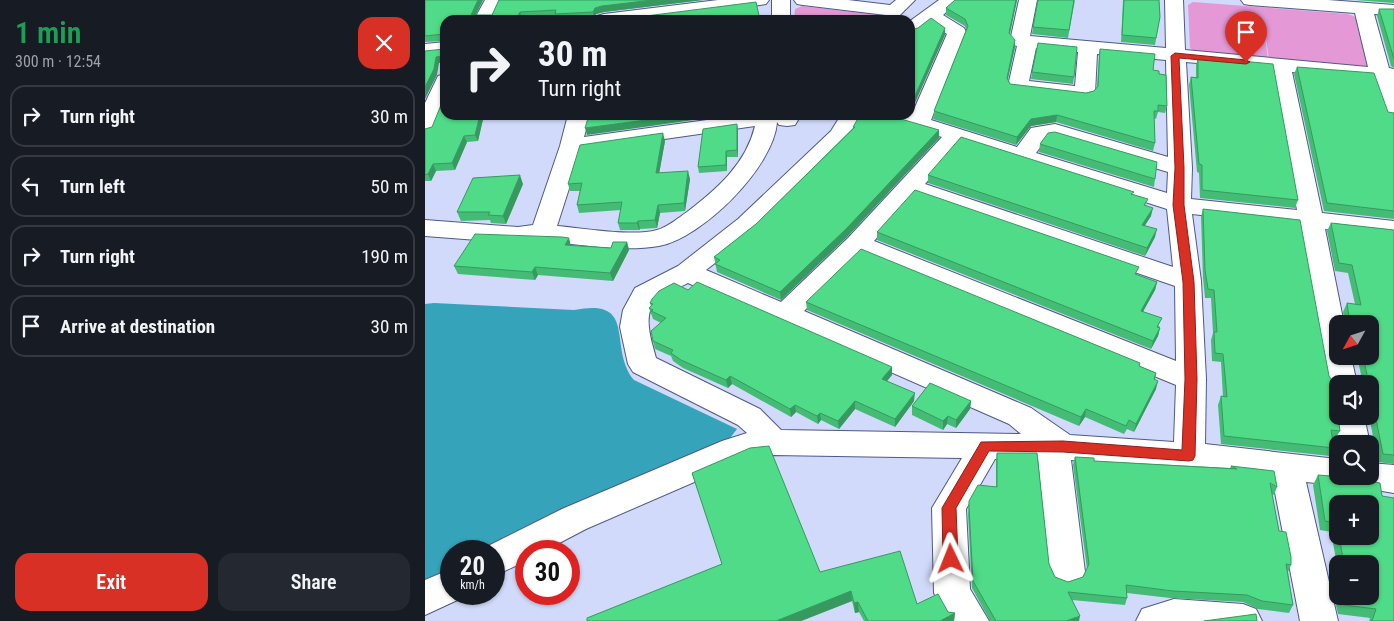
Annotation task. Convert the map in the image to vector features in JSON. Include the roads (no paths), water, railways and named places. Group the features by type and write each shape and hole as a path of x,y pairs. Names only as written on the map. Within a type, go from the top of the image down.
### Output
{"street":[{"path":"486,15 494,0"},
{"path":"610,15 618,0"},
{"path":"646,15 760,0"},
{"path":"781,0 781,15"},
{"path":"803,0 895,11 906,0"},
{"path":"915,26 951,0"},
{"path":"1028,0 1020,41 1387,74"},
{"path":"1173,0 1179,205 1188,282 1191,379 1189,456"},
{"path":"1250,0 1394,10"},
{"path":"1363,8 1387,74 1394,114"},
{"path":"919,124 957,32 931,15"},
{"path":"1028,42 1018,86 1085,93 1088,47"},
{"path":"425,50 440,48"},
{"path":"1281,65 1341,375"},
{"path":"435,115 440,98"},
{"path":"543,231 578,120"},
{"path":"571,146 756,120"},
{"path":"425,228 518,234 543,231 552,234 622,239 667,236 693,218 738,179 761,140 767,125 773,120"},
{"path":"773,442 749,416 643,364 634,327 637,310 645,295 687,272 747,225 841,135 849,120"},
{"path":"907,120 1179,205 1394,229"},
{"path":"1022,156 1039,133 1055,131 1179,168"},
{"path":"785,314 857,244 956,135"},
{"path":"909,186 1188,282"},
{"path":"857,244 1191,379"},
{"path":"687,272 1020,416 1058,446 1067,572"},
{"path":"505,554 574,518 733,450 752,444 773,442 1058,446 1189,456 1329,471"},
{"path":"970,621 952,593 949,508 986,446"},
{"path":"1286,466 1325,620"},
{"path":"1379,477 1394,479"},
{"path":"425,598 440,590"},
{"path":"1155,621 1174,616 1243,621"}],"water":[{"path":"425,304 574,310 594,308 607,311 614,318 618,328 626,367 634,380 737,429 724,446 537,522 505,540 440,540 440,574 425,582"}]}
